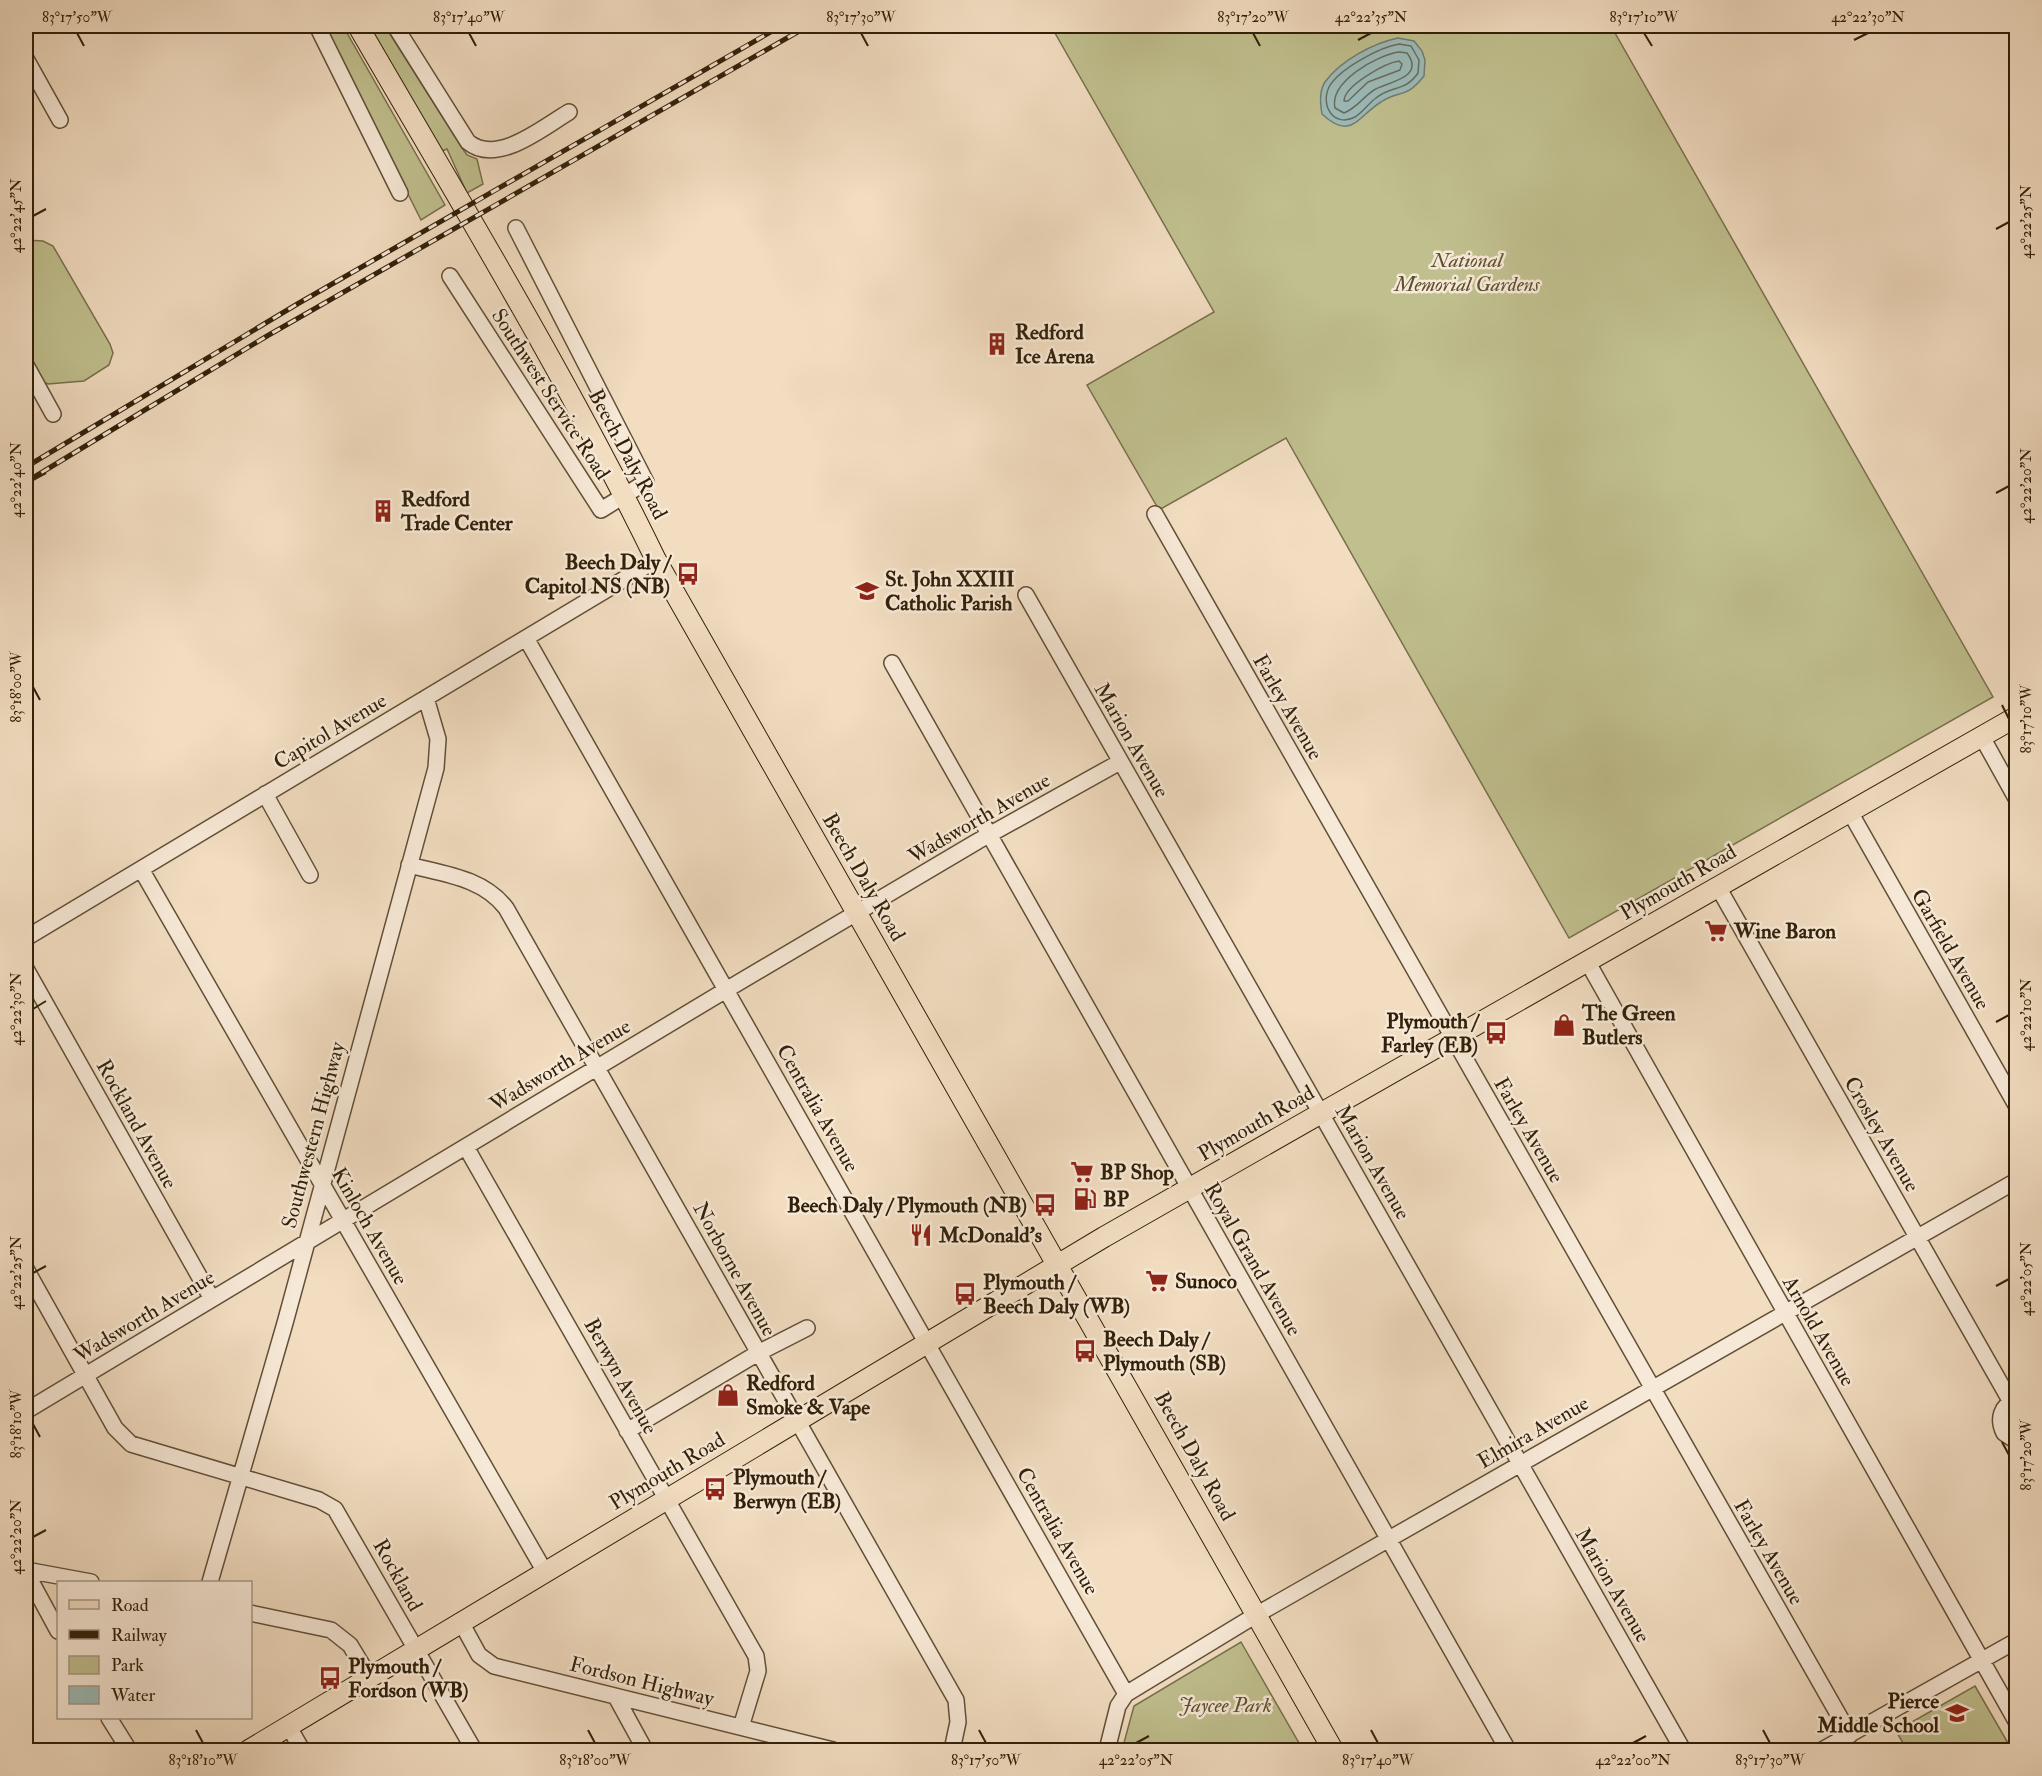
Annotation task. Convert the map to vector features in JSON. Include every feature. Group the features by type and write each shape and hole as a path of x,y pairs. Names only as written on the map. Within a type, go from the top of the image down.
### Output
{"main road":[{"name":"Beech Daly Road","path":"358,26 468,214 625,496 657,560 1334,1750"},
{"name":"Plymouth Road","path":"249,1750 1059,1264 2016,717"}],"street":[{"path":"317,26 400,192"},
{"path":"395,26 468,142 476,149 494,151 510,146 569,112"},
{"path":"26,59 60,120"},
{"path":"516,228 646,482 625,496"},
{"name":"Southwest Service Road","path":"450,276 601,510 625,496"},
{"path":"26,365 53,414"},
{"name":"Farley Avenue","path":"1155,514 1850,1735"},
{"name":"Capitol Avenue","path":"26,938 657,560"},
{"name":"Marion Avenue","path":"1026,595 1683,1750"},
{"name":"Centralia Avenue","path":"526,638 1126,1694"},
{"name":"Royal Grand Avenue","path":"892,663 1508,1750"},
{"name":"Southwestern Highway","path":"210,1581 306,1242 438,756 438,739 426,698"},
{"path":"1982,737 2016,798"},
{"name":"Wadsworth Avenue","path":"26,1411 726,990 988,836 1120,762"},
{"path":"265,794 310,875"},
{"name":"Garfield Avenue","path":"1850,812 2016,1106"},
{"name":"Norborne Avenue","path":"409,865 476,883 498,897 956,1700 958,1722 952,1750"},
{"name":"Kinloch Avenue","path":"141,869 545,1572"},
{"name":"Crosley Avenue","path":"1718,887 1917,1238 2014,1401"},
{"name":"Arnold Avenue","path":"1587,961 2016,1721"},
{"name":"Rockland Avenue","path":"26,969 212,1299"},
{"name":"Berwyn Avenue","path":"466,1147 756,1656 758,1671 741,1727"},
{"name":"Elmira Avenue","path":"1126,1694 1256,1615 2016,1181"},
{"name":"Rockland","path":"26,1269 115,1428 131,1444 145,1451 319,1500 335,1509 474,1750"},
{"path":"627,1431 758,1353 807,1328"},
{"path":"2014,1401 2001,1413 2001,1427 2009,1438 2016,1441"},
{"path":"26,1571 85,1581"},
{"path":"26,1571 57,1629"},
{"path":"252,1613 331,1630 350,1645 370,1678"},
{"name":"Fordson Highway","path":"462,1624 479,1655 489,1664 833,1750"},
{"path":"1822,1750 2016,1641"},
{"path":"1107,1750 1118,1706 1126,1694"},
{"path":"616,1697 645,1750"},
{"path":"110,1719 129,1750"},
{"path":"289,1727 302,1750"}],"green space":[{"path":"324,26 343,26 445,205 421,220"},
{"path":"369,26 385,26 462,148 467,155 477,159 483,184 467,193 447,149 442,151"},
{"name":"National Memorial Gardens","path":"1051,26 1611,26 1993,697 1569,938 1286,438 1159,510 1087,385 1214,312"},
{"path":"26,240 43,241 53,246 110,344 113,353 109,365 84,381 48,384 39,380 26,358"},
{"name":"Jaycee Park","path":"1241,1642 1303,1750 1122,1750 1134,1706"},
{"name":"Pierce Middle School","path":"1975,1686 2012,1750 1907,1750 1896,1731"}],"water":[{"path":"1398,38 1414,41 1422,51 1425,60 1424,76 1412,88 1381,102 1359,120 1347,126 1340,126 1322,114 1320,101 1322,89 1332,74 1358,54"}],"railway":[{"path":"26,467 299,303 781,26"},
{"path":"26,482 267,336 808,26"}],"place":[{"name":"Redford Ice Arena","path":"997,344"},
{"name":"Redford Trade Center","path":"383,511"},
{"name":"Beech Daly / Capitol NS (NB)","path":"688,574"},
{"name":"St. John XXIII Catholic Parish","path":"867,591"},
{"name":"Wine Baron","path":"1716,931"},
{"name":"The Green Butlers","path":"1564,1025"},
{"name":"Plymouth / Farley (EB)","path":"1496,1033"},
{"name":"BP Shop","path":"1082,1172"},
{"name":"BP","path":"1085,1199"},
{"name":"Beech Daly / Plymouth (NB)","path":"1045,1205"},
{"name":"McDonald's","path":"921,1235"},
{"name":"Sunoco","path":"1157,1281"},
{"name":"Plymouth / Beech Daly (WB)","path":"965,1294"},
{"name":"Beech Daly / Plymouth (SB)","path":"1085,1351"},
{"name":"Redford Smoke & Vape","path":"728,1395"},
{"name":"Plymouth / Berwyn (EB)","path":"715,1489"},
{"name":"Plymouth / Fordson (WB)","path":"330,1678"},
{"name":"Pierce Middle School","path":"1957,1713"}]}
